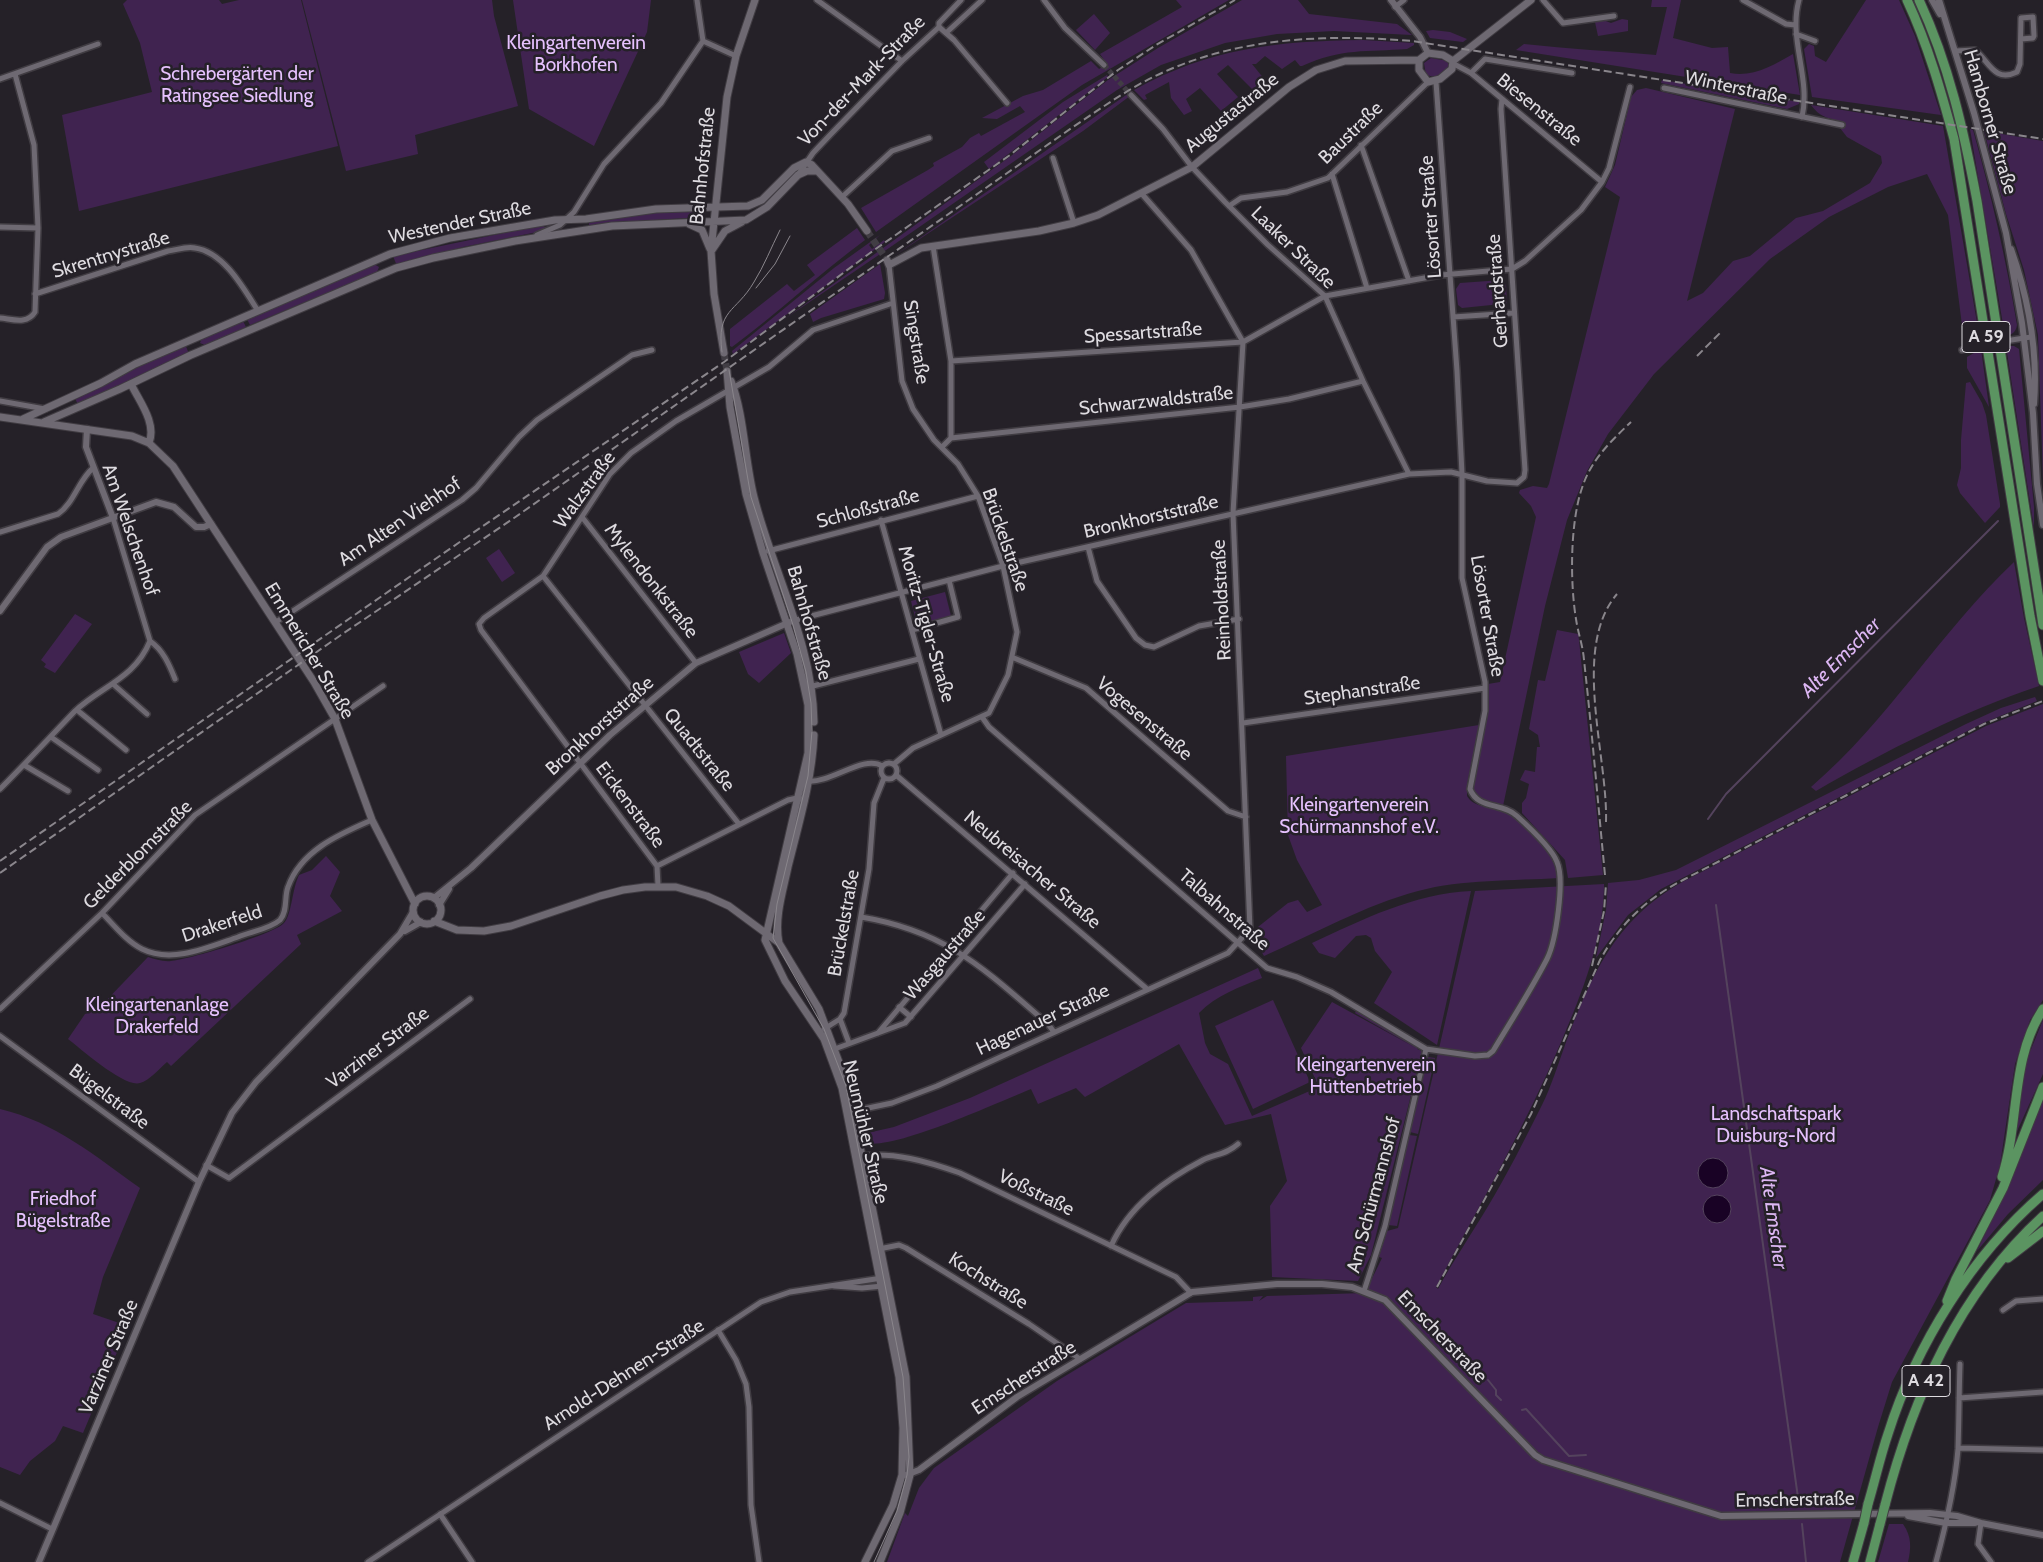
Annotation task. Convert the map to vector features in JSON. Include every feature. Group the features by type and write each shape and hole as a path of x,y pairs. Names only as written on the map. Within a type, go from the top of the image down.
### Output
{"highway":[{"name":"A 59","path":"1907,0 1938,79 1954,139 2030,616 2043,680"},
{"name":"A 59","path":"1919,0 1948,74 1964,137 1977,201 2043,624"},
{"path":"1995,1206 2004,1171 2022,1057 2034,1023 2043,1008"},
{"path":"1940,1320 1956,1278 1995,1206 2043,1087"},
{"name":"A 42","path":"1853,1562 1888,1434 1905,1388 1940,1320 1989,1251 2043,1194"},
{"name":"A 42","path":"1870,1562 1898,1453 1932,1368 1951,1332 1994,1269 2043,1216"},
{"path":"1994,1269 2043,1231"}],"main road":[{"name":"Bahnhofstraße","path":"724,353 711,251 727,97 736,56 755,0"},
{"name":"Baustraße","path":"1432,82 1452,70 1453,62 1532,0"},
{"path":"1432,82 1419,70 1419,60 1428,53 1442,55 1453,62"},
{"name":"Augustastraße","path":"888,263 915,250 1074,224 1111,210 1192,167 1289,87 1316,70 1345,61 1419,60"},
{"path":"806,162 812,165 842,197 867,231"},
{"name":"Von-der-Mark-Straße","path":"715,208 743,207 762,200 794,168 806,162"},
{"path":"798,175 807,171 817,172"},
{"name":"Von-der-Mark-Straße","path":"714,222 746,220 767,207 798,175"},
{"name":"Westender Straße","path":"28,418 101,383 135,364 379,258 450,238 538,222 656,209 715,208"},
{"path":"684,223 702,230 711,251 726,231 746,220"},
{"name":"Westender Straße","path":"44,422 202,350 381,273 417,262 515,241 612,226 714,222"},
{"path":"379,258 384,266 381,273"},
{"path":"198,336 197,345 202,350"},
{"name":"Bahnhofstraße","path":"728,373 753,494 808,688 814,735 798,827 779,912 777,934 779,943"},
{"path":"131,384 150,421 152,436 149,443"},
{"name":"Bahnhofstraße","path":"731,388 746,494 756,533 790,622"},
{"path":"44,422 42,414 45,409"},
{"name":"Emmericher Straße","path":"0,417 28,418 122,434 149,443 173,466 276,622 335,719 372,820 415,904"},
{"name":"Bahnhofstraße","path":"765,931 794,818 802,799"},
{"name":"Emmericher Straße","path":"403,883 421,898"},
{"path":"434,921 464,930 484,931 511,926 600,896 624,890 658,886 676,887 707,896 729,906 765,931"},
{"path":"421,898 434,898 440,905 440,914 434,921 428,924 420,922 413,912 415,904 421,898"},
{"path":"440,914 451,924 464,930"},
{"path":"750,921 767,948"},
{"name":"Neumühler Straße","path":"765,931 779,943 819,1009 854,1111 859,1156"},
{"name":"Neumühler Straße","path":"765,931 767,948 819,1032 833,1050 859,1156 884,1282 906,1377 906,1475 900,1513 880,1562"},
{"name":"Neumühler Straße","path":"865,1562 906,1475"}],"street":[{"path":"515,241 554,229 567,219 574,212 604,164 661,103 703,41 697,0"},
{"path":"817,0 902,61"},
{"name":"Von-der-Mark-Straße","path":"798,175 806,162 902,61 939,27 939,24 961,0"},
{"name":"Von-der-Mark-Straße","path":"946,33 982,0"},
{"path":"1044,0 1064,28 1104,65"},
{"path":"1391,0 1420,37 1428,53"},
{"path":"1396,7 1404,0"},
{"path":"1544,0 1563,23 1614,16"},
{"path":"1743,0 1786,24 1795,25"},
{"name":"Winterstraße","path":"1799,0 1795,25 1806,96 1802,117"},
{"name":"Hamborner Straße","path":"1932,0 1943,20 1955,51 2025,295 2031,337 2035,392 2033,412"},
{"name":"Hamborner Straße","path":"1939,0 1943,20"},
{"path":"1955,51 1975,50 1992,70 2000,75 2013,74 2019,70 2021,18 2033,17 2035,19 2033,38 2021,38"},
{"path":"939,27 1007,103"},
{"path":"1796,34 1816,41"},
{"path":"703,41 736,56"},
{"path":"0,79 98,44"},
{"path":"1471,73 1485,59 1572,73"},
{"name":"Biesenstraße","path":"1453,62 1471,73 1602,182"},
{"path":"0,318 25,320 31,318 35,312 38,228 34,145 15,74"},
{"name":"Baustraße","path":"1229,206 1241,198 1287,192 1324,180 1432,82"},
{"name":"Lösorter Straße","path":"1432,82 1453,317 1462,474 1460,546 1462,578 1484,674 1485,688 1485,711 1470,781 1472,795 1480,803 1507,810 1519,817 1555,858 1562,886 1548,958 1493,1051 1484,1056"},
{"path":"1512,269 1525,261 1581,210 1602,182 1609,168 1630,87"},
{"name":"Winterstraße","path":"1664,88 1842,125"},
{"name":"Laaker Straße","path":"1131,95 1163,129 1192,167 1229,206 1268,245 1325,296 1363,381 1409,474"},
{"name":"Gerhardstraße","path":"1502,99 1525,470 1521,480"},
{"path":"842,197 892,151 929,138"},
{"path":"1361,145 1409,281"},
{"path":"1053,158 1074,224"},
{"path":"1332,174 1367,288"},
{"path":"1142,194 1191,250 1243,342"},
{"path":"574,212 578,219"},
{"path":"0,226 38,228"},
{"name":"Hamborner Straße","path":"2006,233 2033,412 2037,484 2043,526"},
{"path":"933,246 951,361 951,438 942,447"},
{"name":"Skrentnystraße","path":"35,294 168,251 190,247 201,249 215,257 237,281 258,311"},
{"name":"Singstraße","path":"888,263 902,381 913,409 934,440 942,447"},
{"name":"Spessartstraße","path":"951,361 1243,342 1325,296 1450,274 1512,269"},
{"name":"Walzstraße","path":"479,624 484,618 543,576 610,474 631,453 676,421 731,388 750,380 769,367 804,336 820,326 893,303"},
{"path":"1453,317 1514,313"},
{"path":"1962,350 1980,345 2031,337"},
{"name":"Reinholdstraße","path":"1239,943 1250,929 1251,919 1233,513 1243,342"},
{"name":"Am Alten Viehhof","path":"276,622 462,500 476,488 519,437 537,420 632,355 652,350"},
{"name":"Schwarzwaldstraße","path":"951,438 1240,407 1363,381"},
{"path":"0,401 45,409"},
{"path":"28,406 28,418"},
{"name":"Am Welschenhof","path":"87,428 86,447 113,518 150,641 161,652 175,679"},
{"name":"Brückelstraße","path":"894,764 913,748 982,717 994,706 1014,658 1017,632 1002,566 978,496 958,464 942,447"},
{"path":"0,532 58,514 64,510 85,475 93,468"},
{"name":"Bronkhorststraße","path":"434,898 453,884 644,706 696,663 790,622 1002,566 1409,474 1431,472 1462,474 1513,485 1521,480"},
{"name":"Schloßstraße","path":"768,551 978,496"},
{"path":"0,611 51,543 148,504 163,503 174,508 196,527 204,527 211,524"},
{"name":"Mylendonkstraße","path":"582,517 696,663"},
{"name":"Moritz-Tigler-Straße","path":"881,520 941,735"},
{"name":"Bahnhofstraße","path":"756,533 768,551"},
{"path":"1088,547 1097,581 1136,638 1145,645 1154,647 1199,626 1239,619"},
{"name":"Quadtstraße","path":"543,576 739,824"},
{"path":"912,630 958,617 949,580"},
{"name":"Eickenstraße","path":"479,624 481,630 657,866 658,886"},
{"path":"1,786 77,710 136,665 150,641"},
{"name":"Vogesenstraße","path":"1014,658 1086,688 1228,811 1246,817"},
{"path":"808,688 919,659"},
{"path":"113,684 147,714"},
{"name":"Gelderblomstraße","path":"0,1009 102,913 195,814 383,686"},
{"name":"Stephanstraße","path":"1243,723 1485,688"},
{"path":"77,710 126,750"},
{"name":"Talbahnstraße","path":"982,717 989,726 1267,968 1296,977 1331,992 1426,1049 1484,1056"},
{"path":"51,737 98,770"},
{"path":"889,762 894,764 897,771 896,775 892,779 884,778 881,774 882,766 889,762"},
{"path":"806,781 818,782 868,763 877,763 882,766"},
{"path":"24,765 68,791"},
{"name":"Neubreisacher Straße","path":"896,775 1147,989"},
{"name":"Brückelstraße","path":"840,1019 844,1012 869,868 874,803 884,778"},
{"path":"657,866 788,800 802,799"},
{"name":"Drakerfeld","path":"102,913 141,949 162,954 187,953 246,934 280,920 284,910 288,886 300,866 312,852 344,832 372,820"},
{"name":"Wasgaustraße","path":"877,1034 950,945 1013,873"},
{"name":"Bronkhorststraße","path":"440,905 453,884"},
{"name":"Wasgaustraße","path":"833,1050 905,1023 1025,884"},
{"name":"Varziner Straße","path":"39,1562 206,1165 232,1113 256,1082 400,934 413,912"},
{"path":"861,917 887,921 950,945 1048,1024 1054,1032"},
{"name":"Varziner Straße","path":"400,934 420,922"},
{"name":"Hagenauer Straße","path":"854,1111 892,1103 938,1086 1228,953 1239,943"},
{"name":"Varziner Straße","path":"206,1165 230,1178 470,999"},
{"path":"899,1007 911,1017"},
{"path":"819,1032 840,1019 849,1043"},
{"name":"Bügelstraße","path":"0,1036 199,1182"},
{"name":"Am Schürmannshof","path":"1364,1291 1384,1226 1426,1049"},
{"path":"1111,1246 1123,1222 1152,1193 1178,1173 1207,1158 1228,1152 1238,1144"},
{"name":"Voßstraße","path":"859,1156 890,1155 925,1160 960,1173 1176,1277 1191,1292"},
{"name":"Kochstraße","path":"878,1249 899,1245 906,1248 1029,1324 1080,1359"},
{"name":"Arnold-Dehnen-Straße","path":"368,1562 760,1302 774,1296 834,1286 862,1288 884,1282"},
{"name":"Emscherstraße","path":"906,1475 925,1466 1017,1397 1191,1292 1291,1284 1337,1285 1364,1291 1386,1300 1535,1455 1543,1460 1721,1516 1948,1514 1981,1523 2043,1535"},
{"path":"2003,1310 2016,1302 2043,1299"},
{"path":"718,1330 736,1360 746,1384 751,1505 759,1562"},
{"path":"1936,1562 1948,1514 1958,1448 1960,1364"},
{"path":"1959,1398 2043,1392"},
{"path":"1958,1448 2043,1450"},
{"path":"0,1503 52,1529"},
{"path":"440,1514 472,1562"},
{"name":"Emscherstraße","path":"1892,1514 1946,1523 1981,1523"},
{"path":"1981,1523 1978,1544 1991,1562"}],"green space":[{"name":"Schrebergärten der Ratingsee Siedlung","path":"127,0 219,0 222,4 239,0 301,0 338,146 79,211 62,115 152,92 140,43 123,4"},
{"path":"302,0 492,0 494,16 518,106 415,135 418,154 346,171"},
{"name":"Kleingartenverein Borkhofen","path":"513,0 651,0 647,32 594,146 529,109"},
{"path":"1176,0 1229,0 1082,85 876,232 861,208 928,170 934,166 933,163 962,147 970,138 979,133 981,136 1025,112 1020,106 997,119 982,118 1023,96 1043,90 1091,61 1099,69 1107,64 1100,54 1182,7"},
{"path":"1242,0 1298,0 1309,14 1397,24 1412,35 1334,31 1277,34 1225,43 1161,65 1117,90 783,320 1011,156 1108,80 1158,48"},
{"path":"1652,0 1681,0 1673,38 1712,48 1728,47 1730,73 1746,74 1763,70 1793,54 1800,95 1516,50 1524,44 1656,55 1667,7 1651,7"},
{"path":"1866,0 1899,0 1915,36 1941,115 1812,97 1804,49 1809,44 1814,46 1815,56 1826,62"},
{"path":"1094,14 1110,33 1095,50 1076,30"},
{"path":"1622,19 1628,20 1628,31 1598,36 1595,22 1603,20 1611,23"},
{"path":"1426,31 1450,32 1467,39 1463,42 1430,38"},
{"path":"1363,40 1414,43 1414,45 1407,49 1366,51 1329,56 1302,66 1295,60 1282,69 1265,56 1256,64 1252,64 1265,80 1253,90 1228,65 1217,74 1238,97 1221,111 1200,88 1186,99 1192,111 1184,115 1171,98 1169,82 1145,95 1147,99 1144,100 1134,90 1162,76 1217,56 1273,45"},
{"path":"1431,58 1448,61 1448,69 1435,77 1426,75 1424,63"},
{"path":"1107,75 1108,77 989,169 984,162 1063,102"},
{"path":"1662,80 1799,102 1799,104 1787,109 1661,83"},
{"path":"1646,88 1735,109 1687,301 1703,293 1733,261 1750,256 1796,218 1823,211 1870,183 1882,163 1881,156 1847,137 1840,128 1842,125 1839,122 1824,117 1811,105 1943,126 1980,340 1964,341 1948,215 1927,174 1888,187 1829,217 1770,259 1654,374 1608,434 1587,471 1567,520 1545,606 1503,806 1488,803 1480,799 1473,786 1487,714 1488,684 1500,682 1536,517 1531,506 1519,493 1520,490 1533,486 1547,488 1549,484 1620,197 1605,187 1615,165 1631,97 1637,90"},
{"path":"1132,91 1134,93 1083,131 894,256"},
{"path":"1970,129 1973,130 1992,202 2017,325 2013,333 2005,336"},
{"path":"1984,131 2043,141 2043,479 2038,335 2024,270 2006,214"},
{"path":"703,211 703,217 638,221 589,227 589,222 652,213"},
{"path":"542,225 546,228 542,231 463,247 397,266 393,256"},
{"path":"857,228 865,240 749,334 732,347 730,346 730,329 787,284 794,291 815,275 807,265"},
{"path":"880,235 869,245 872,249 884,240 885,242 733,354 732,351 834,268"},
{"path":"374,264 379,267 377,272 250,325 247,319"},
{"path":"880,264 885,293 884,299 813,322 810,314"},
{"path":"1502,280 1498,284 1499,286 1504,283 1506,285 1507,304 1501,300 1499,302 1501,304 1462,308 1458,305 1456,289 1460,283"},
{"path":"243,321 246,327 205,345 200,343 202,338"},
{"path":"185,344 189,354 182,355 78,405 75,398"},
{"path":"2006,346 2014,346 2019,349 2034,507 2034,528"},
{"path":"1981,349 1989,407 1967,368 1967,357"},
{"path":"1970,382 1982,403 1986,415 2000,504 2000,507 1985,523 1960,493 1957,485 1961,468 1961,440 1966,383"},
{"path":"499,549 515,573 502,582 486,558"},
{"path":"2014,562 2039,686 2010,696 1925,733 1816,791 1811,787 1865,734 1962,617"},
{"path":"945,592 951,616 917,625 911,601"},
{"path":"75,614 92,624 55,673 44,667 46,664 41,660"},
{"path":"1557,630 1578,634 1603,875 1568,878 1565,860 1522,813 1522,803 1526,798 1529,784 1520,780 1525,770 1535,772 1537,747 1540,747 1538,735 1529,729 1538,680 1545,681"},
{"path":"784,633 791,653 759,683 748,674 739,652"},
{"path":"2035,697 2037,701 1983,723 1661,889 1628,915 1596,958 1606,910 1608,883 1639,880 1676,870 1966,724 2001,708"},
{"name":"Landschaftspark Duisburg-Nord","path":"2043,704 2043,1000 2030,1020 2015,1064 2000,1165 1990,1200 1892,1382 1840,1562 887,1562 905,1513 908,1516 919,1488 934,1468 1057,1381 1186,1303 1253,1301 1253,1297 1263,1296 1259,1301 1267,1296 1365,1293 1382,1258 1379,1257 1387,1231 1398,1228 1475,891 1604,884 1603,907 1596,946 1570,1022 1533,1103 1436,1287 1438,1289 1502,1183 1542,1105 1584,997 1595,974 1622,932 1640,913 1660,896 1684,881 1986,726"},
{"name":"Kleingartenverein Schürmannshof e.V.","path":"1479,725 1467,785 1467,796 1478,805 1497,809 1511,815 1529,830 1552,859 1559,878 1470,882 1418,891 1359,912 1264,956 1260,949 1258,927 1288,903 1298,900 1307,912 1322,905 1297,860 1288,835 1286,756"},
{"name":"Kleingartenanlage Drakerfeld","path":"326,856 340,872 330,896 342,911 297,935 301,944 171,1066 167,1062 147,1080 133,1083 124,1080 103,1067 68,1039 85,1014 99,1008 148,957 168,961 180,960 249,940 277,928 287,919 299,875 312,870"},
{"path":"1471,891 1437,1045 1374,1003 1392,972 1375,951 1371,938 1366,935 1356,936 1335,958 1319,953 1312,943 1409,902 1450,893"},
{"name":"Kleingartenverein Hüttenbetrieb","path":"1258,968 1262,978 1221,996 1199,1013 1205,1043 1210,1054 1228,1064 1252,1116 1319,1087 1301,1048 1332,1002 1416,1048 1355,1013 1356,1011 1422,1051 1371,1255 1358,1281 1272,1277 1270,1206 1287,1181 1271,1114 1225,1125 1179,1044 1085,1097 1076,1088 1038,1104 1031,1089 972,1114 919,1133 876,1144 863,1142 863,1134 894,1127 970,1098"},
{"path":"1273,1000 1310,1082 1253,1109 1215,1026"},
{"path":"2043,1020 2043,1074 2013,1140 2025,1064"},
{"path":"1428,1057 1435,1058 1418,1134 1410,1132"},
{"path":"2043,1097 2043,1180 2008,1214 1977,1251 2006,1190"},
{"name":"Friedhof Bügelstraße","path":"0,1109 39,1122 57,1131 140,1188 103,1277 93,1314 128,1326 83,1433 63,1426 55,1441 30,1461 20,1475 0,1467"},
{"path":"1409,1135 1417,1136 1397,1226 1388,1225"},
{"path":"1889,1524 1903,1524 1908,1533 1910,1552 1908,1562 1878,1562"}],"shaded area":[{"path":"1713,1158 1724,1162 1728,1173 1724,1184 1713,1188 1702,1184 1698,1173 1702,1162"},
{"path":"1717,1195 1727,1199 1731,1209 1727,1219 1717,1223 1707,1219 1703,1209 1707,1199"}],"waterway":[{"name":"Alte Emscher","path":"1708,819 1726,794 1998,521"},
{"name":"Alte Emscher","path":"1716,905 1799,1505"},
{"path":"1749,1138 1759,1139"},
{"path":"1488,1380 1501,1400"},
{"path":"1522,1410 1526,1409 1569,1456 1586,1455"},
{"name":"Alte Emscher","path":"1802,1524 1806,1562"}],"tunnel":[{"path":"1104,65 1131,95"},
{"path":"867,231 887,260"},
{"path":"724,353 727,371"}],"tram line":[{"path":"722,352 721,338 725,319 754,282 780,230"},
{"path":"756,288 775,264 790,236"},
{"path":"729,370 751,497 793,625 806,672 811,703 812,731 808,776 777,904 773,938 824,1029 846,1086 903,1377 909,1457 907,1475 897,1511 874,1562"}],"railway":[{"path":"0,861 480,528 724,362 870,253 1010,155 1118,70 1156,45 1235,0"},
{"path":"0,873 341,635 514,518 1073,127 1140,84 1193,60 1224,51 1286,41 1349,38 1412,41 2043,139"},
{"path":"1697,356 1722,331"},
{"path":"1605,875 1583,655 1574,604 1572,571 1573,535 1578,502 1590,469 1609,444 1631,422"},
{"path":"1606,822 1605,795 1595,704 1594,672 1596,643 1603,617 1617,594"},
{"path":"1437,1287 1531,1114 1600,960 1616,935 1635,914 1657,895 1683,880 1984,724 2043,701"},
{"path":"1592,966 1604,911 1606,884"}]}
